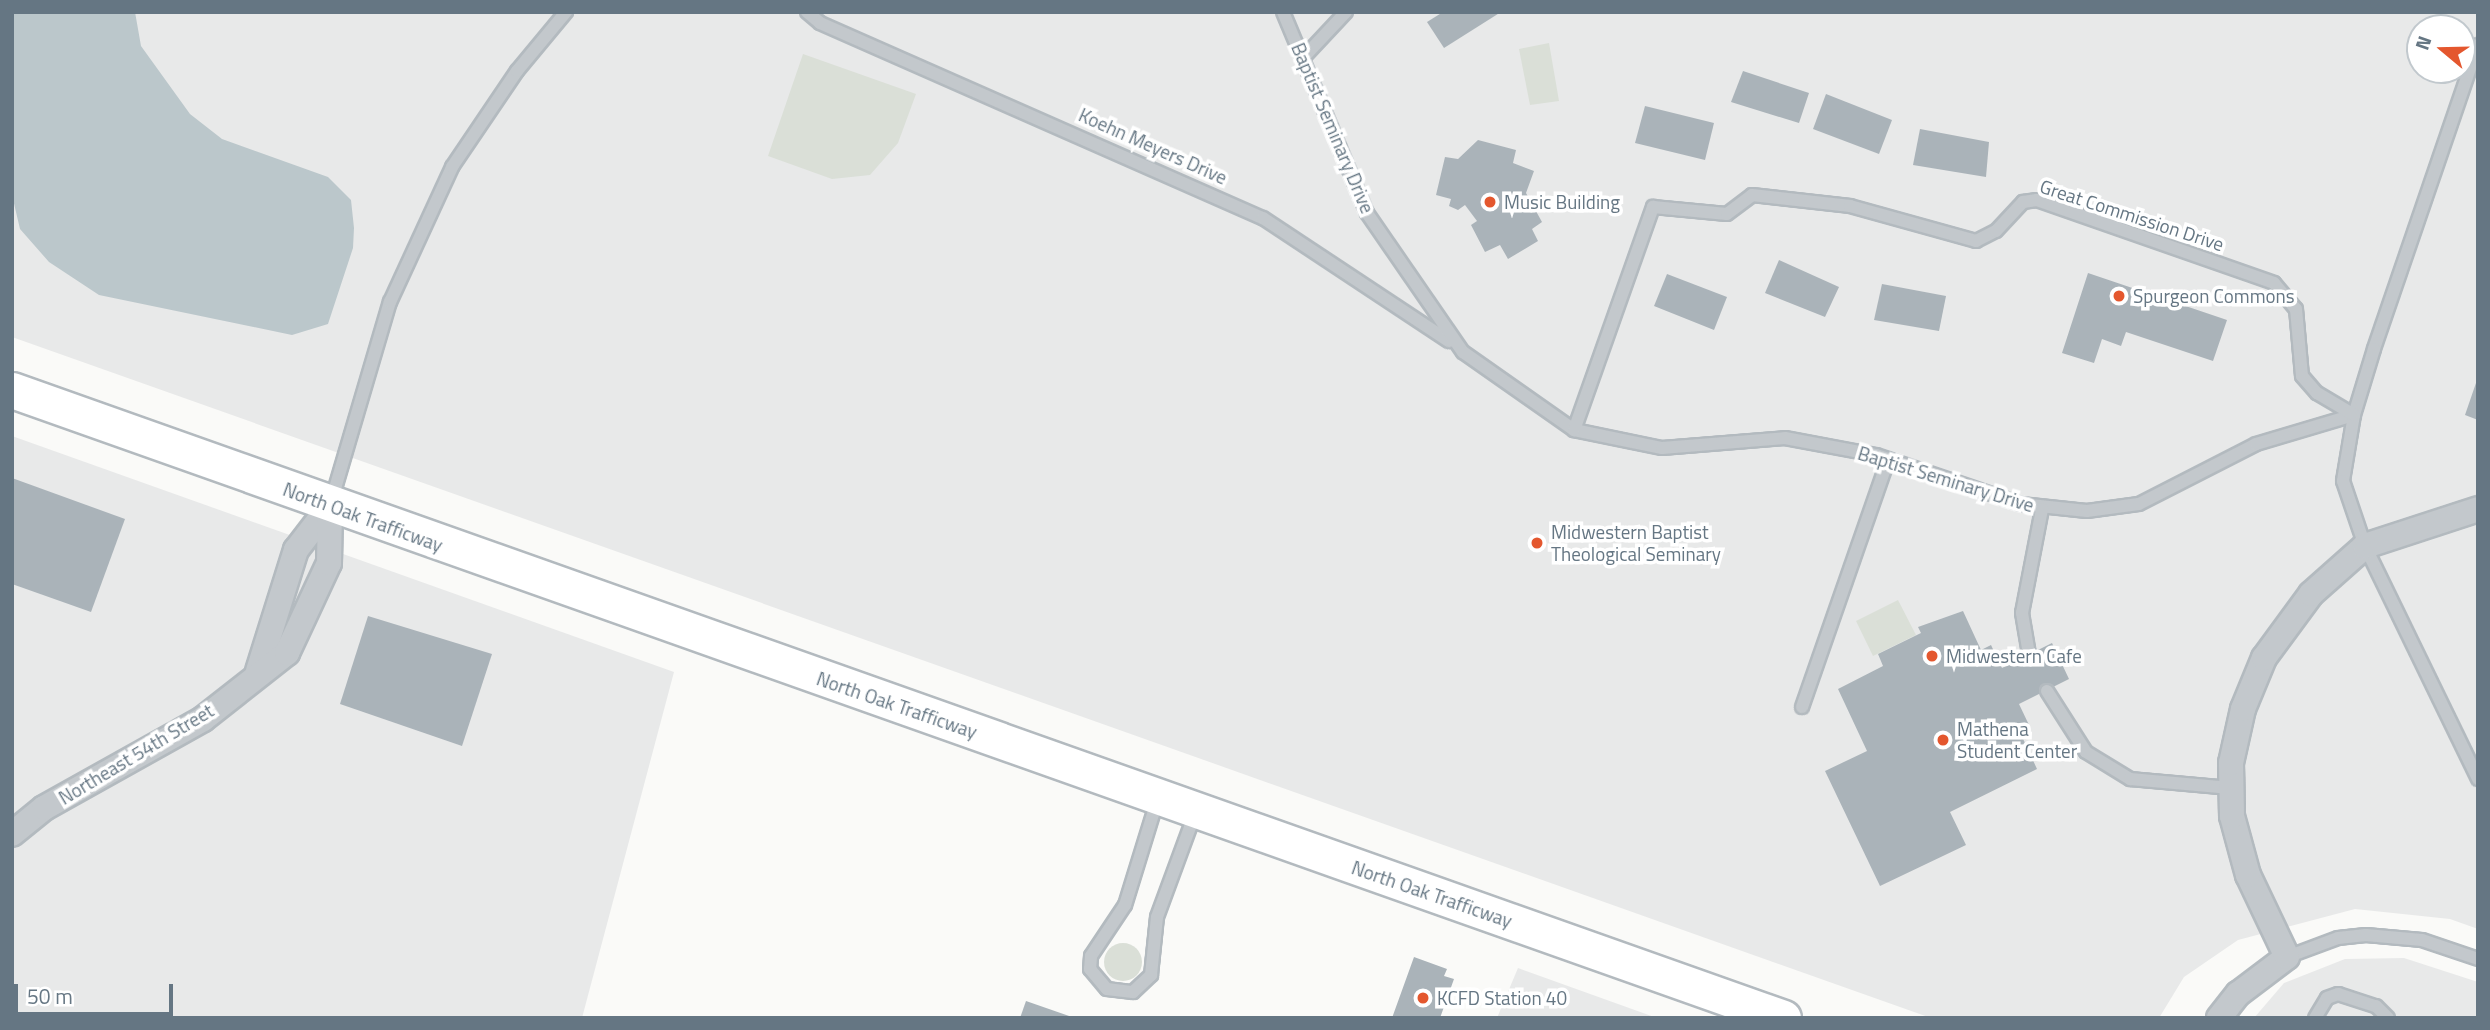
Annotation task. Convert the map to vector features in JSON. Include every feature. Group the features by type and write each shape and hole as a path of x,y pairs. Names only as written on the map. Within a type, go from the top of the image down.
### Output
{"main road":[{"name":"North Oak Trafficway","path":"12,390 330,506 1783,1018"}],"street":[{"name":"Northeast 54th Street","path":"12,834 44,808 203,719 258,671 287,653 329,563 330,506"},
{"path":"258,671 296,550 330,506"},
{"path":"2219,1018 2238,994 2287,957 2248,875 2232,816 2231,788 2243,709 2264,658 2311,594 2365,546 2478,509"}],"lane":[{"path":"330,506 390,302 452,167 517,71 566,12"},
{"name":"Koehn Meyers Drive","path":"807,12 820,23 1263,218 1428,323 1463,352"},
{"name":"Baptist Seminary Drive","path":"1283,12 1367,213 1463,352 1574,430 1662,448 1785,438 1888,460 2042,509 2087,511 2139,504 2256,444 2354,415"},
{"path":"1303,58 1346,12"},
{"path":"2478,45 2354,415 2343,481 2365,546 2478,779"},
{"name":"Great Commission Drive","path":"1574,430 1653,207 1727,214 1752,195 1850,206 1976,241 1996,231 2023,202 2037,200 2274,283 2296,309 2302,376 2317,393 2354,415"},
{"path":"1802,707 1888,460"},
{"path":"2029,654 2022,613 2042,509"},
{"path":"2047,691 2086,752 2130,779 2231,788"},
{"path":"1158,797 1125,905 1091,956 1090,969 1107,989 1133,992 1151,975 1157,918 1196,811"},
{"path":"2287,957 2338,938 2365,935 2422,940 2478,959"},
{"path":"2315,1018 2328,998 2338,994 2376,1006 2388,1018"}],"shaded area":[{"name":"Midwestern Baptist Theological Seminary","path":"12,12 2478,12 2478,929 2450,919 2355,909 2238,940 2184,977 2159,1018 1931,1018 12,337"},
{"path":"12,12 135,12 141,46 190,114 222,139 328,177 351,200 354,228 353,248 328,324 292,335 99,295 49,262 20,229 12,195"},
{"path":"1549,43 1559,101 1530,105 1519,49"},
{"path":"803,54 916,94 898,143 870,175 832,179 768,156"},
{"path":"12,436 674,672 582,1018 12,1018"},
{"path":"1898,600 1916,635 1873,656 1856,621"},
{"path":"1123,943 1136,949 1142,962 1136,975 1123,981 1110,975 1104,962 1110,949"},
{"path":"2404,958 2478,982 2478,1018 2254,1018 2284,983 2345,959"},
{"path":"1518,968 1657,1018 1497,1018"}],"building":[{"path":"1443,12 1501,12 1444,48 1427,22"},
{"path":"1743,71 1809,93 1799,123 1731,102"},
{"path":"1826,94 1892,120 1879,154 1813,129"},
{"path":"1645,106 1714,123 1705,160 1635,143"},
{"path":"1920,129 1989,142 1986,177 1913,165"},
{"name":"Music Building","path":"1478,140 1516,150 1513,163 1534,171 1526,193 1542,222 1532,229 1538,241 1508,259 1500,245 1485,252 1471,225 1477,221 1465,205 1458,210 1449,206 1451,199 1436,195 1445,157 1458,159"},
{"path":"1779,260 1839,287 1825,317 1765,293"},
{"name":"Spurgeon Commons","path":"2088,273 2227,320 2213,361 2126,332 2121,346 2102,339 2094,363 2062,353"},
{"path":"1667,274 1727,297 1714,330 1654,306"},
{"path":"1882,284 1946,296 1939,331 1874,320"},
{"path":"2478,380 2478,420 2465,415"},
{"path":"12,478 125,519 91,612 12,584"},
{"name":"Mathena Student Center","path":"1963,611 1981,650 1991,645 2002,668 2052,643 2069,679 2019,704 2029,725 2019,730 2037,769 1950,812 1966,845 1880,886 1825,771 1867,751 1838,689 1883,666 1878,654 1921,633 1918,627"},
{"path":"368,616 492,654 462,746 340,704"},
{"name":"KCFD Station 40","path":"1414,957 1447,969 1444,976 1454,979 1440,1018 1392,1018"},
{"path":"1026,1001 1072,1017 1072,1018 1020,1018"}],"place":[{"name":"Music Building","path":"1490,202"},
{"name":"Spurgeon Commons","path":"2119,296"},
{"name":"Midwestern Baptist Theological Seminary","path":"1537,543"},
{"name":"Midwestern Cafe","path":"1932,656"},
{"name":"Mathena Student Center","path":"1943,740"},
{"name":"KCFD Station 40","path":"1423,998"}]}
